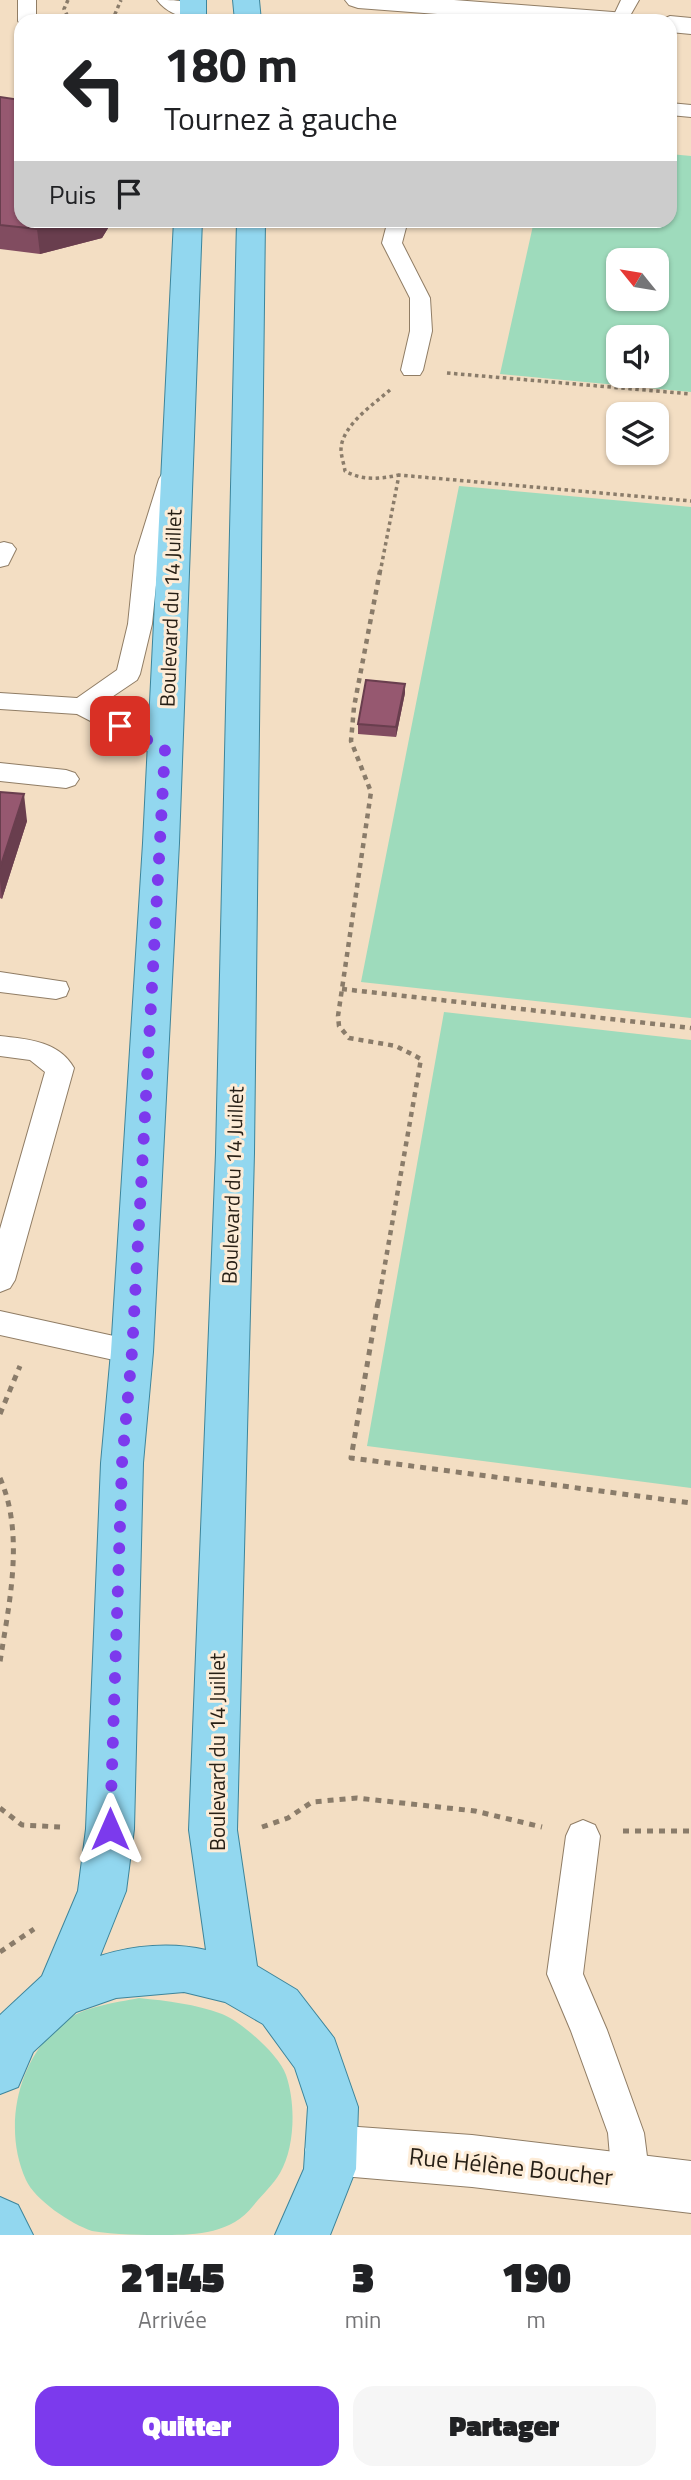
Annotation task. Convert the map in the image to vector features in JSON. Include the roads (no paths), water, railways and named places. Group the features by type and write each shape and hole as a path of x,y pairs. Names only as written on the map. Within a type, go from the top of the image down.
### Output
{"main road":[{"name":"Boulevard du 14 Juillet","path":"60,1993 102,1891 110,1829 122,1463 132,1352 165,749 188,228"},
{"name":"Boulevard du 14 Juillet","path":"235,1980 213,1830 235,1153 251,228"},
{"name":"Boulevard du 14 Juillet","path":"0,2069 15,2035 60,1993 116,1974 184,1968 235,1980 280,2007 316,2055 333,2107 330,2169 305,2232 301,2235"},
{"path":"0,2223 7,2235"}],"street":[{"path":"170,0 193,11"},
{"path":"358,0 548,14"},
{"name":"Rue Hélène Boucher","path":"330,2150 472,2161 691,2187"}],"lane":[{"path":"396,228 392,243 421,298 421,331 412,370"},
{"path":"82,706 128,674 140,624 147,555 177,457"},
{"path":"0,701 82,706 165,749"},
{"path":"0,772 66,779"},
{"path":"0,982 56,989"},
{"path":"0,1046 37,1051 60,1068 0,1280"},
{"path":"0,1323 132,1352"},
{"path":"583,1836 565,1974 626,2133 631,2180"}]}
